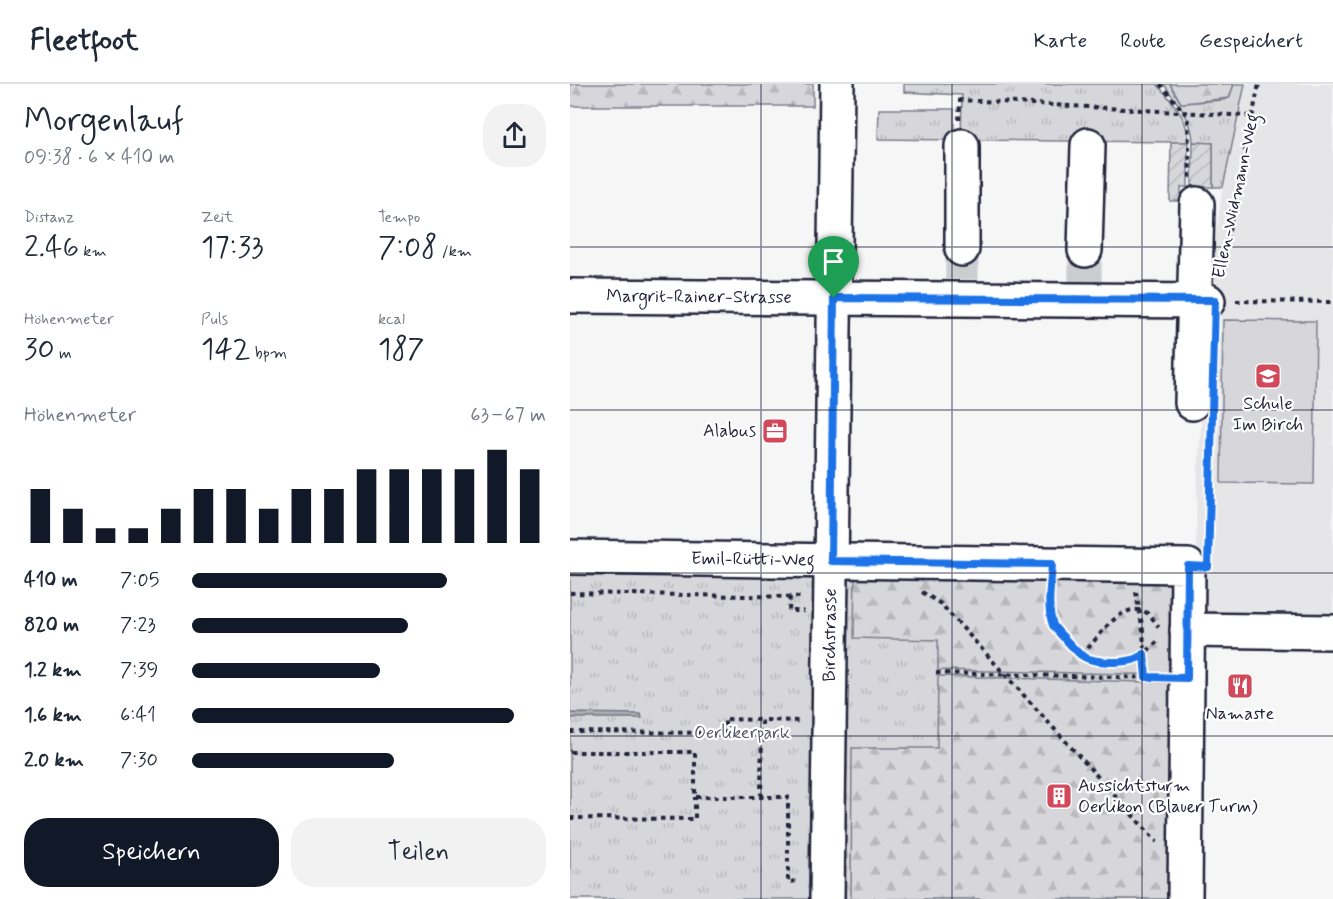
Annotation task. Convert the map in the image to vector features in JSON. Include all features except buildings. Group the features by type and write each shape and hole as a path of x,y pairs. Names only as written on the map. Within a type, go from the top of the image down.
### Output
{"street":[{"name":"Birchstrasse","path":"827,899 837,84"},
{"path":"1085,277 1088,145"},
{"path":"962,146 962,276"},
{"path":"1193,191 1202,300 1202,409"},
{"name":"Margrit-Rainer-Strasse","path":"570,296 834,298 962,276 1085,277 1202,300"},
{"name":"Emil-Rütti-Weg","path":"570,557 1188,566"},
{"path":"1185,899 1187,678 1172,633 1188,566"},
{"path":"1172,633 1333,632"}],"path":[{"path":"1160,84 1185,113 1190,131 1193,191"},
{"name":"Ellen-Widmann-Weg","path":"1227,241 1259,84"},
{"path":"960,100 1252,116"},
{"path":"1202,300 1333,302"},
{"path":"1188,566 1208,567 1202,409"},
{"path":"1052,564 1050,588 1053,626 1082,656 1121,662 1133,661 1172,633 1158,627 1149,613 1138,610 1114,618 1082,656"},
{"path":"1134,565 1146,677"},
{"path":"918,590 941,604 1158,842 1161,849"},
{"path":"570,593 792,597 789,611 794,611"},
{"path":"936,673 1187,678"},
{"path":"570,732 725,733 725,719 810,721"},
{"path":"761,797 762,720"},
{"path":"570,752 695,752 695,819 570,818"},
{"path":"695,797 788,797 788,882 791,882"}],"shaded area":[{"name":"Schule Im Birch","path":"1245,84 1333,84 1333,615 1195,613 1197,487 1210,284 1221,197"}],"green space":[{"path":"570,84 813,84 813,106 570,106"},
{"path":"904,84 1157,84 1183,118 1188,133 1188,142 961,140 962,95 904,92"},
{"path":"1164,84 1170,84 1181,103 1184,103 1223,100 1229,98 1234,84 1245,84 1223,187 1213,187 1213,143 1193,142 1187,118"},
{"path":"1170,84 1234,84 1229,98 1181,103"},
{"path":"879,109 954,109 954,140 878,139"},
{"path":"1171,142 1188,142 1188,187 1181,187 1181,201 1170,201"},
{"path":"1193,142 1213,143 1213,187 1192,187"},
{"path":"1223,320 1316,321 1314,484 1221,483"},
{"name":"Oerlikerpark","path":"570,565 1178,573 1174,899 570,899"},
{"path":"855,570 1175,576 1174,675 938,670 938,640 854,638"},
{"path":"938,676 1175,683 1171,899 851,899 852,748 937,748"}],"water":[{"path":"570,713 641,714 642,718 570,718"}],"tunnel":[{"path":"962,249 962,279"},
{"path":"1085,250 1085,281"}],"place":[{"name":"Schule Im Birch","path":"1268,376"},
{"name":"Alabus","path":"775,431"},
{"name":"Namaste","path":"1240,686"},
{"name":"Aussichtsturm Oerlikon (Blauer Turm)","path":"1059,796"}],"route":[{"path":"834,298 1215,300 1208,567 1188,566 1187,678 1146,677 1144,654 1133,661 1121,662 1082,656 1053,626 1050,608 1052,564 831,561 834,298"}]}
